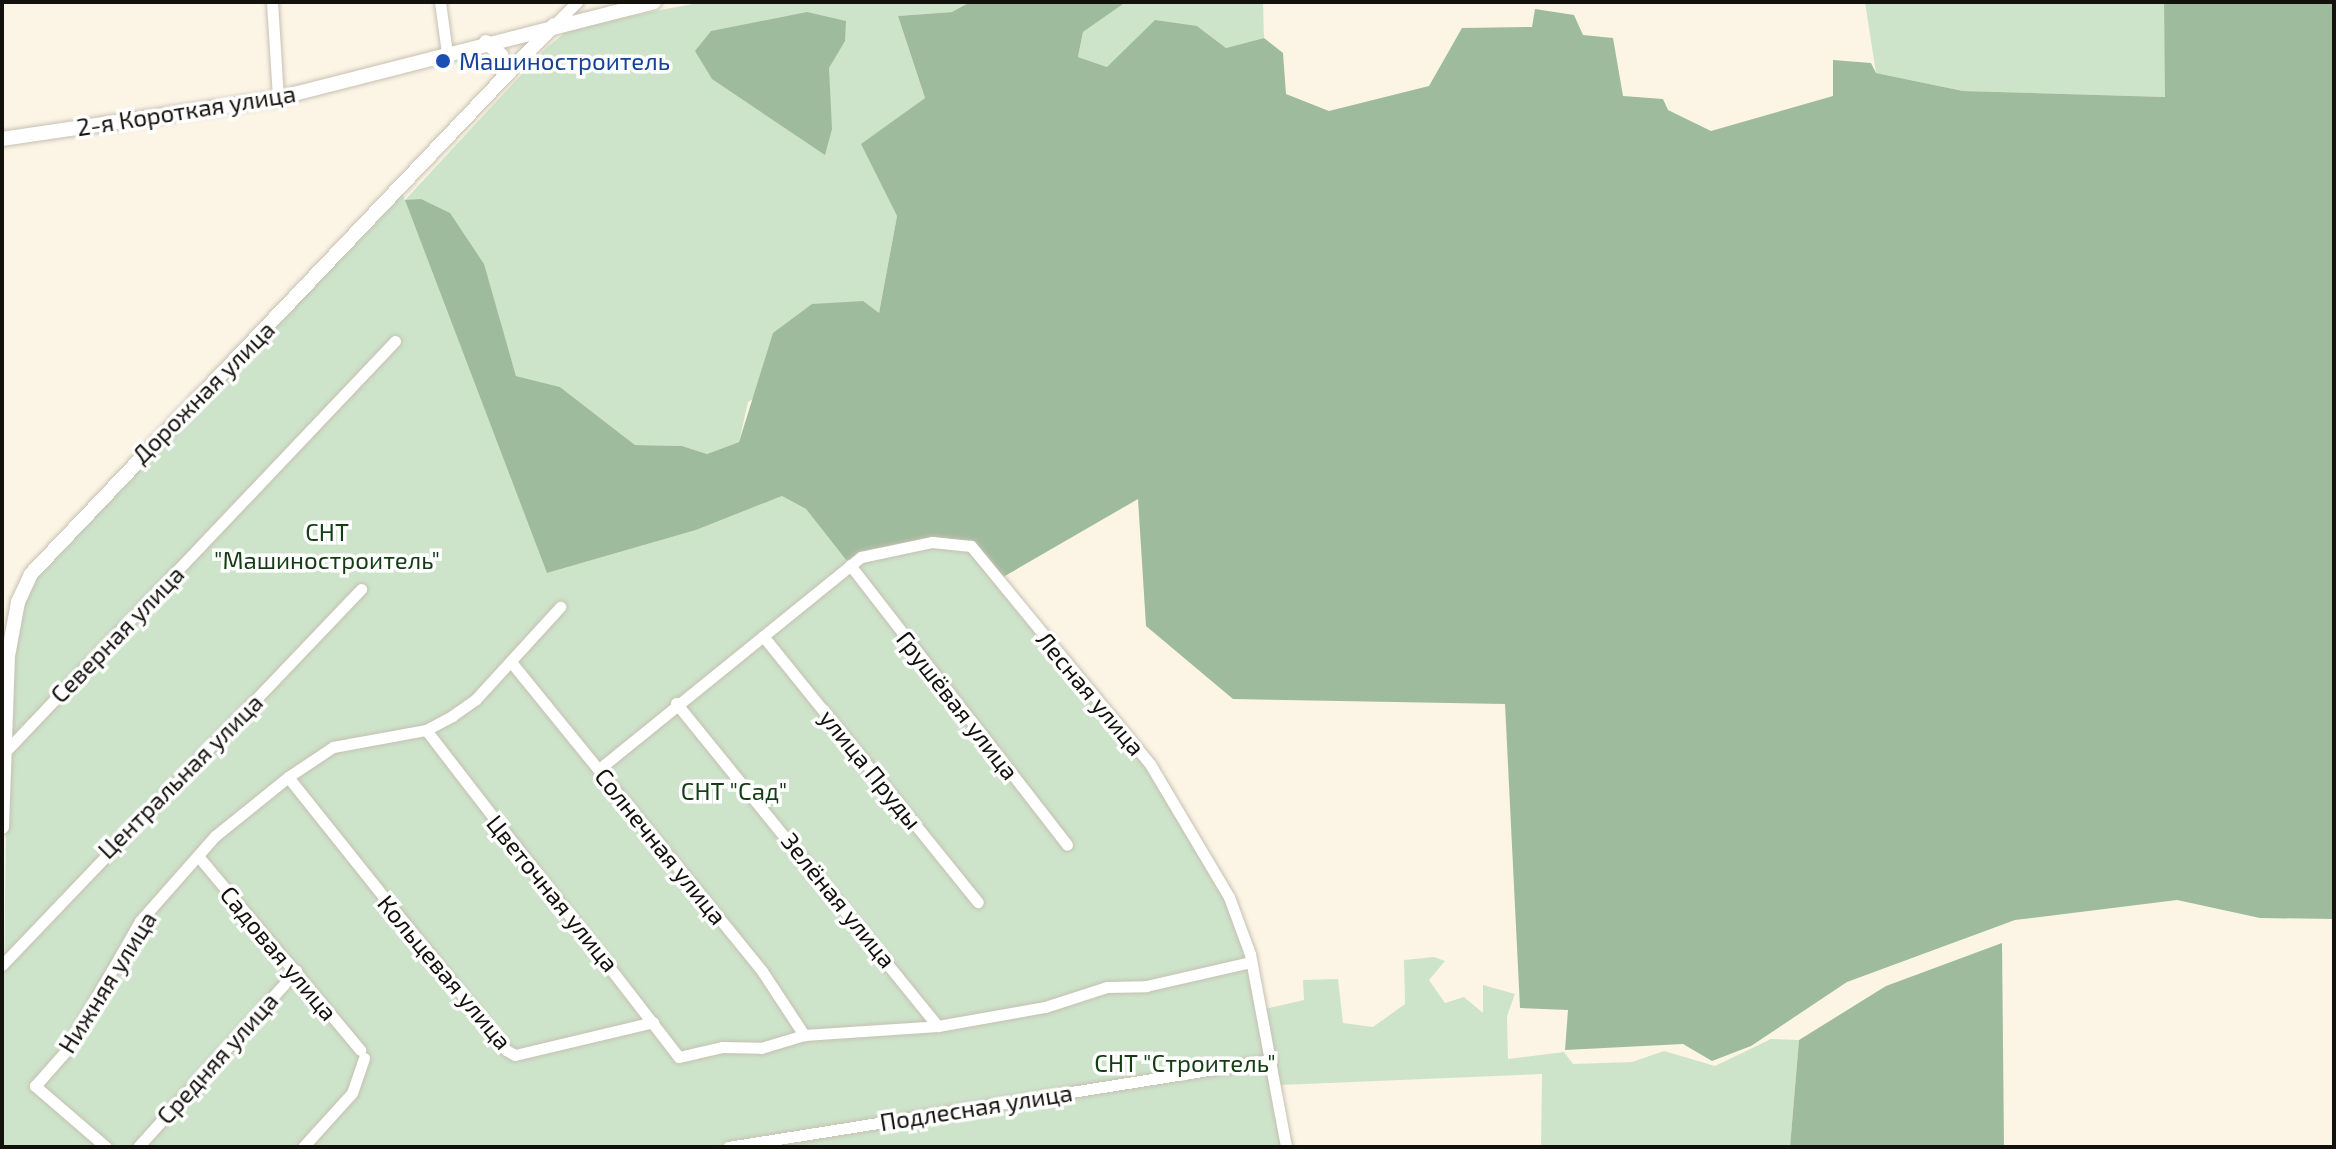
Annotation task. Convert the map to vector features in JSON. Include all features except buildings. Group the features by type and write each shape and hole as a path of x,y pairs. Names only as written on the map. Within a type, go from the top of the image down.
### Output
{"street":[{"path":"272,2 278,98"},
{"path":"440,2 447,53"},
{"path":"554,25 577,2"},
{"path":"554,25 654,2"},
{"name":"2-я Короткая улица","path":"2,139 278,98 554,25"},
{"name":"Дорожная улица","path":"2,827 12,626 31,574 554,25"},
{"path":"486,42 501,55 504,78"},
{"name":"Северная улица","path":"4,753 395,341"},
{"name":"Лесная улица","path":"850,565 891,547 971,546 1150,764 1229,897 1251,962"},
{"path":"599,769 676,703 850,565"},
{"name":"Грушёвая улица","path":"850,565 1067,845"},
{"name":"Центральная улица","path":"2,965 361,589"},
{"name":"Нижняя улица","path":"106,1147 35,1086 65,1052 140,921 198,856 288,777 333,747 426,730 476,699 560,607"},
{"name":"улица Пруды","path":"763,636 978,902"},
{"name":"Солнечная улица","path":"511,662 762,971 804,1035"},
{"name":"Зелёная улица","path":"676,703 938,1026"},
{"name":"Цветочная улица","path":"426,730 679,1057 722,1047 761,1048 804,1035"},
{"name":"Кольцевая улица","path":"288,777 506,1050 515,1055 653,1022"},
{"name":"Садовая улица","path":"198,856 362,1054 352,1093 303,1147"},
{"path":"804,1035 938,1026 1045,1007 1107,987 1146,986 1251,962 1286,1147"},
{"name":"Средняя улица","path":"138,1147 296,971"},
{"name":"Подлесная улица","path":"728,1147 1271,1060"}],"green space":[{"path":"703,2 970,2 952,12 898,16 925,98 862,144 897,216 879,313 748,402 739,442 707,454 682,446 635,445 560,387 516,376 483,264 547,573 696,530 782,496 806,509 850,565 891,547 971,546 1150,764 1202,846 1250,954 1286,1147 2,1147 8,656 24,586 401,190 405,200 546,48 572,27"},
{"path":"970,2 1126,2 1083,32 1078,57 1107,67 1155,20 1197,26 1226,48 1264,38 1283,53 1286,94 1329,111 1429,86 1462,28 1532,27 1535,9 1574,15 1583,35 1613,38 1623,96 1663,99 1668,110 1711,131 1833,96 1833,60 1871,63 1876,73 1963,91 2165,97 2164,2 2334,2 2334,919 2260,918 2177,900 2015,920 1847,982 1751,1046 1712,1061 1683,1044 1565,1050 1568,1010 1520,1008 1505,704 1233,699 1146,626 1138,499 998,580 971,546 933,542 850,565 806,509 782,496 696,530 547,573 405,200 421,199 450,213 484,264 516,376 560,387 635,445 682,446 707,454 739,442 773,333 812,304 863,301 879,313 897,216 861,144 925,98 898,16 952,12"},
{"path":"1126,2 1263,2 1264,38 1226,48 1197,26 1107,67 1078,57 1083,32"},
{"path":"1865,2 2164,2 2166,97 1963,91 1876,73"},
{"path":"807,12 846,21 845,41 829,68 832,129 825,155 712,79 695,51 711,31"},
{"path":"2002,943 2004,1147 1790,1147 1799,1040 1886,986"},
{"path":"1434,957 1445,961 1429,980 1445,1003 1464,997 1483,1013 1483,985 1515,994 1507,1016 1508,1059 1564,1052 1573,1064 1632,1062 1664,1051 1715,1066 1771,1039 1799,1040 1790,1147 1541,1147 1542,1074 1281,1085 1288,1147 1265,1009 1304,1000 1303,980 1338,979 1343,1023 1373,1027 1405,1004 1404,960"}],"place":[{"name":"Машиностроитель","path":"443,61"}],"park label":[{"name":"СНТ \"Машиностроитель\"","path":"327,546"},
{"name":"СНТ \"Сад\"","path":"734,791"},
{"name":"СНТ \"Строитель\"","path":"1185,1063"}]}
